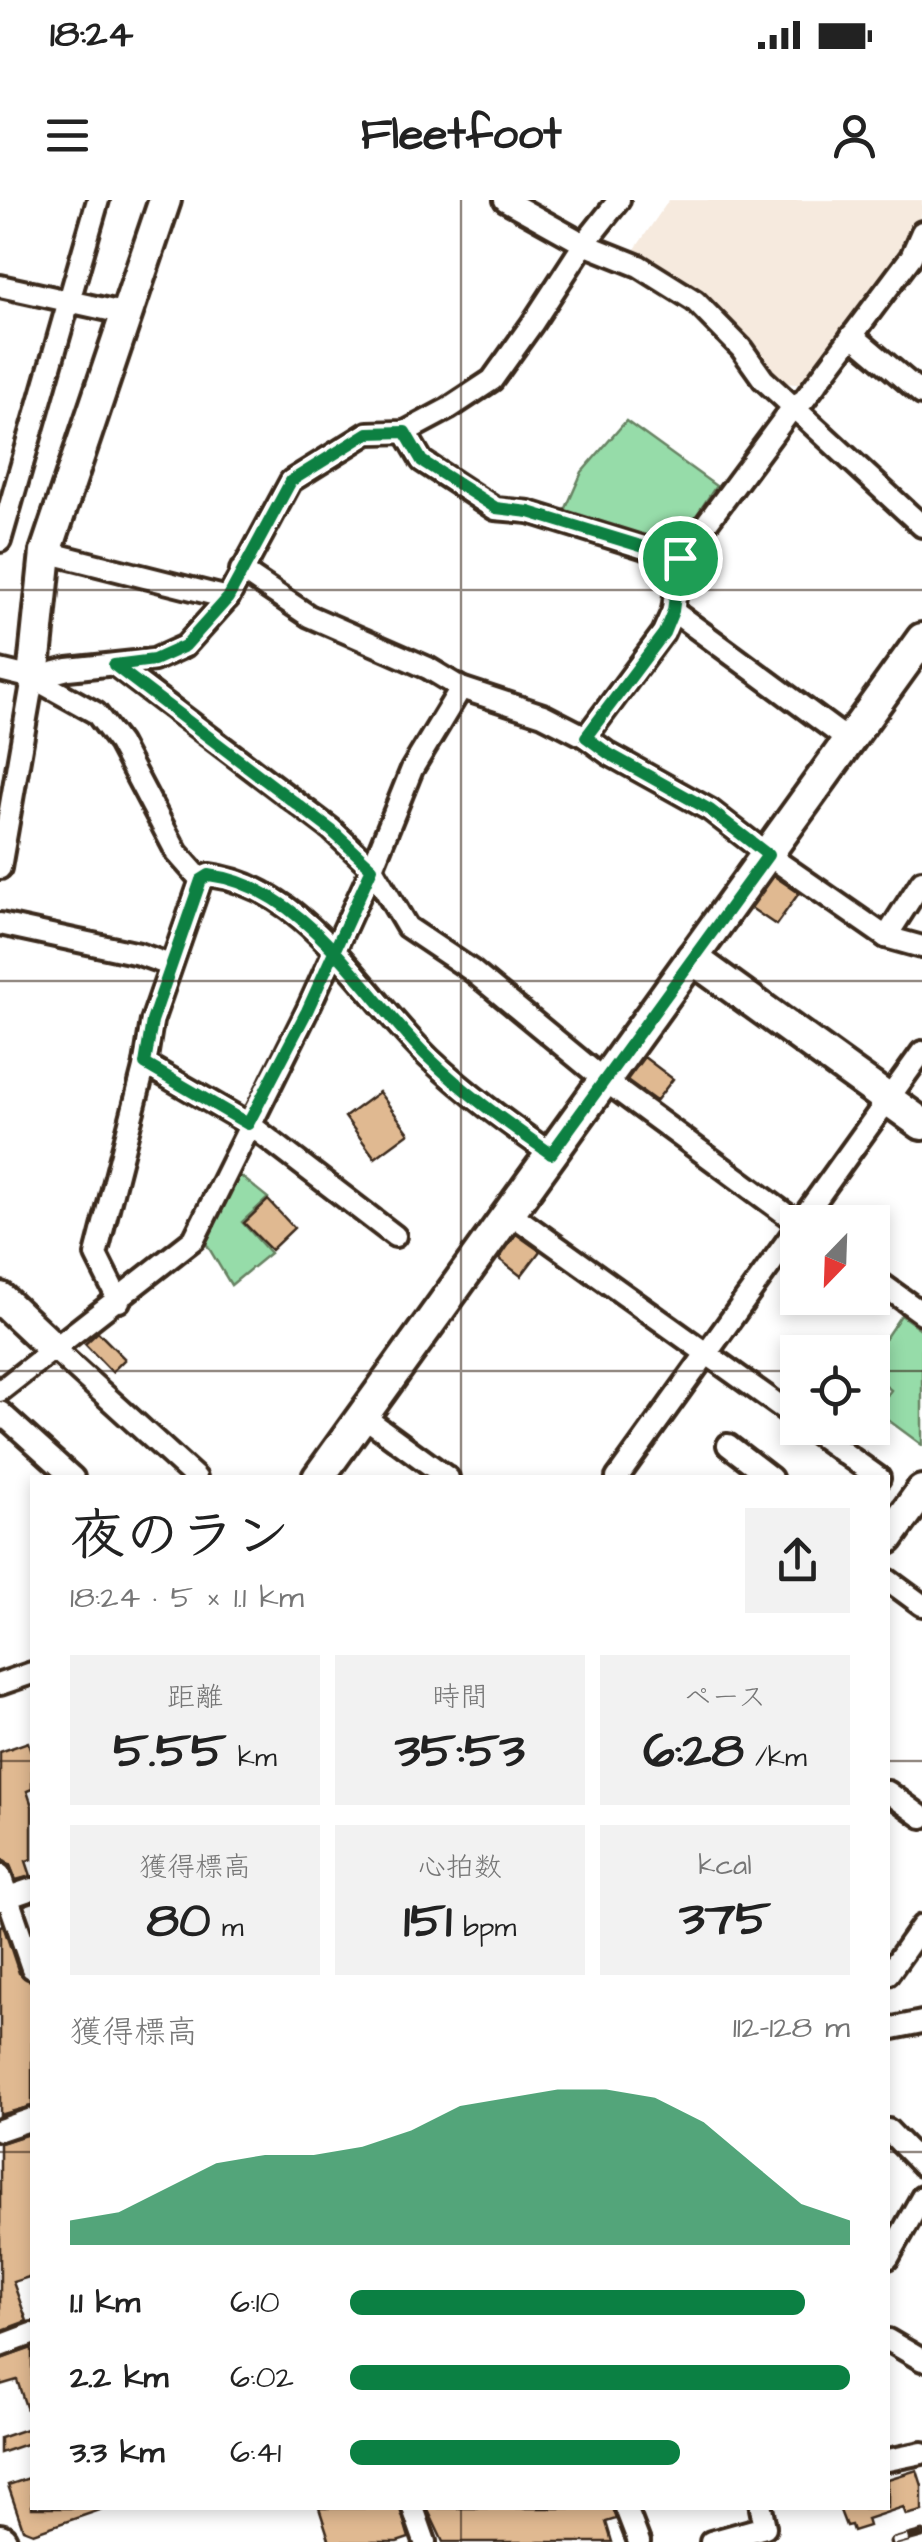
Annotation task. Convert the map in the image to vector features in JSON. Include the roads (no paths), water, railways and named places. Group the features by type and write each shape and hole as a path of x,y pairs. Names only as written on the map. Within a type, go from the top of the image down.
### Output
{"street":[{"path":"0,541 98,200"},
{"path":"0,868 33,678 46,552 165,200"},
{"path":"505,200 584,244 639,266 695,301 740,348 763,379 922,526"},
{"path":"33,678 68,669 154,660 185,646 228,598 291,481 368,433 405,432 448,410 492,380 584,244 619,200"},
{"path":"586,737 664,633 673,611 680,558 911,258 922,232"},
{"path":"0,286 127,314"},
{"path":"852,336 922,394"},
{"path":"405,432 422,461 496,508 529,512 680,558"},
{"path":"46,552 228,598"},
{"path":"241,570 309,616 428,668 461,688 543,714 586,737 710,810 886,937 922,947"},
{"path":"673,611 849,741"},
{"path":"320,1475 922,639"},
{"path":"114,665 331,830 372,868 408,926 470,970 604,1080 780,1211"},
{"path":"0,670 33,678 96,714 119,744 177,853 201,880"},
{"path":"0,1391 194,1240 372,868 412,768 461,688"},
{"path":"119,1301 96,1255 145,1064 152,1021 201,880 209,875 236,879 296,914 430,1060 480,1103 551,1154"},
{"path":"886,937 922,881"},
{"path":"0,924 139,954 170,965"},
{"path":"692,958 922,1124"},
{"path":"812,1205 922,1052"},
{"path":"145,1064 248,1124 394,1236"},
{"path":"510,1213 780,1406"},
{"path":"619,1475 780,1249"},
{"path":"890,1291 922,1314"},
{"path":"0,1298 193,1475"},
{"path":"0,1412 69,1475"},
{"path":"363,1416 444,1475"},
{"path":"728,1444 766,1475"},
{"path":"833,1445 875,1475"},
{"path":"890,1485 919,1500 890,1536"},
{"path":"890,1581 922,1605"},
{"path":"0,1684 30,1674"},
{"path":"890,1793 922,1817"},
{"path":"0,1875 4,1898 30,1963"},
{"path":"4,1898 30,1890"},
{"path":"890,1971 922,1926"},
{"path":"890,2030 922,2022"},
{"path":"0,2130 30,2119"},
{"path":"890,2132 922,2165"},
{"path":"890,2254 922,2197"},
{"path":"0,2346 30,2335"},
{"path":"890,2341 922,2360"},
{"path":"890,2460 922,2453"},
{"path":"415,2510 425,2542"},
{"path":"627,2510 639,2542"},
{"path":"711,2542 765,2527 761,2510"}],"railway":[{"path":"893,2542 922,2534"}]}
